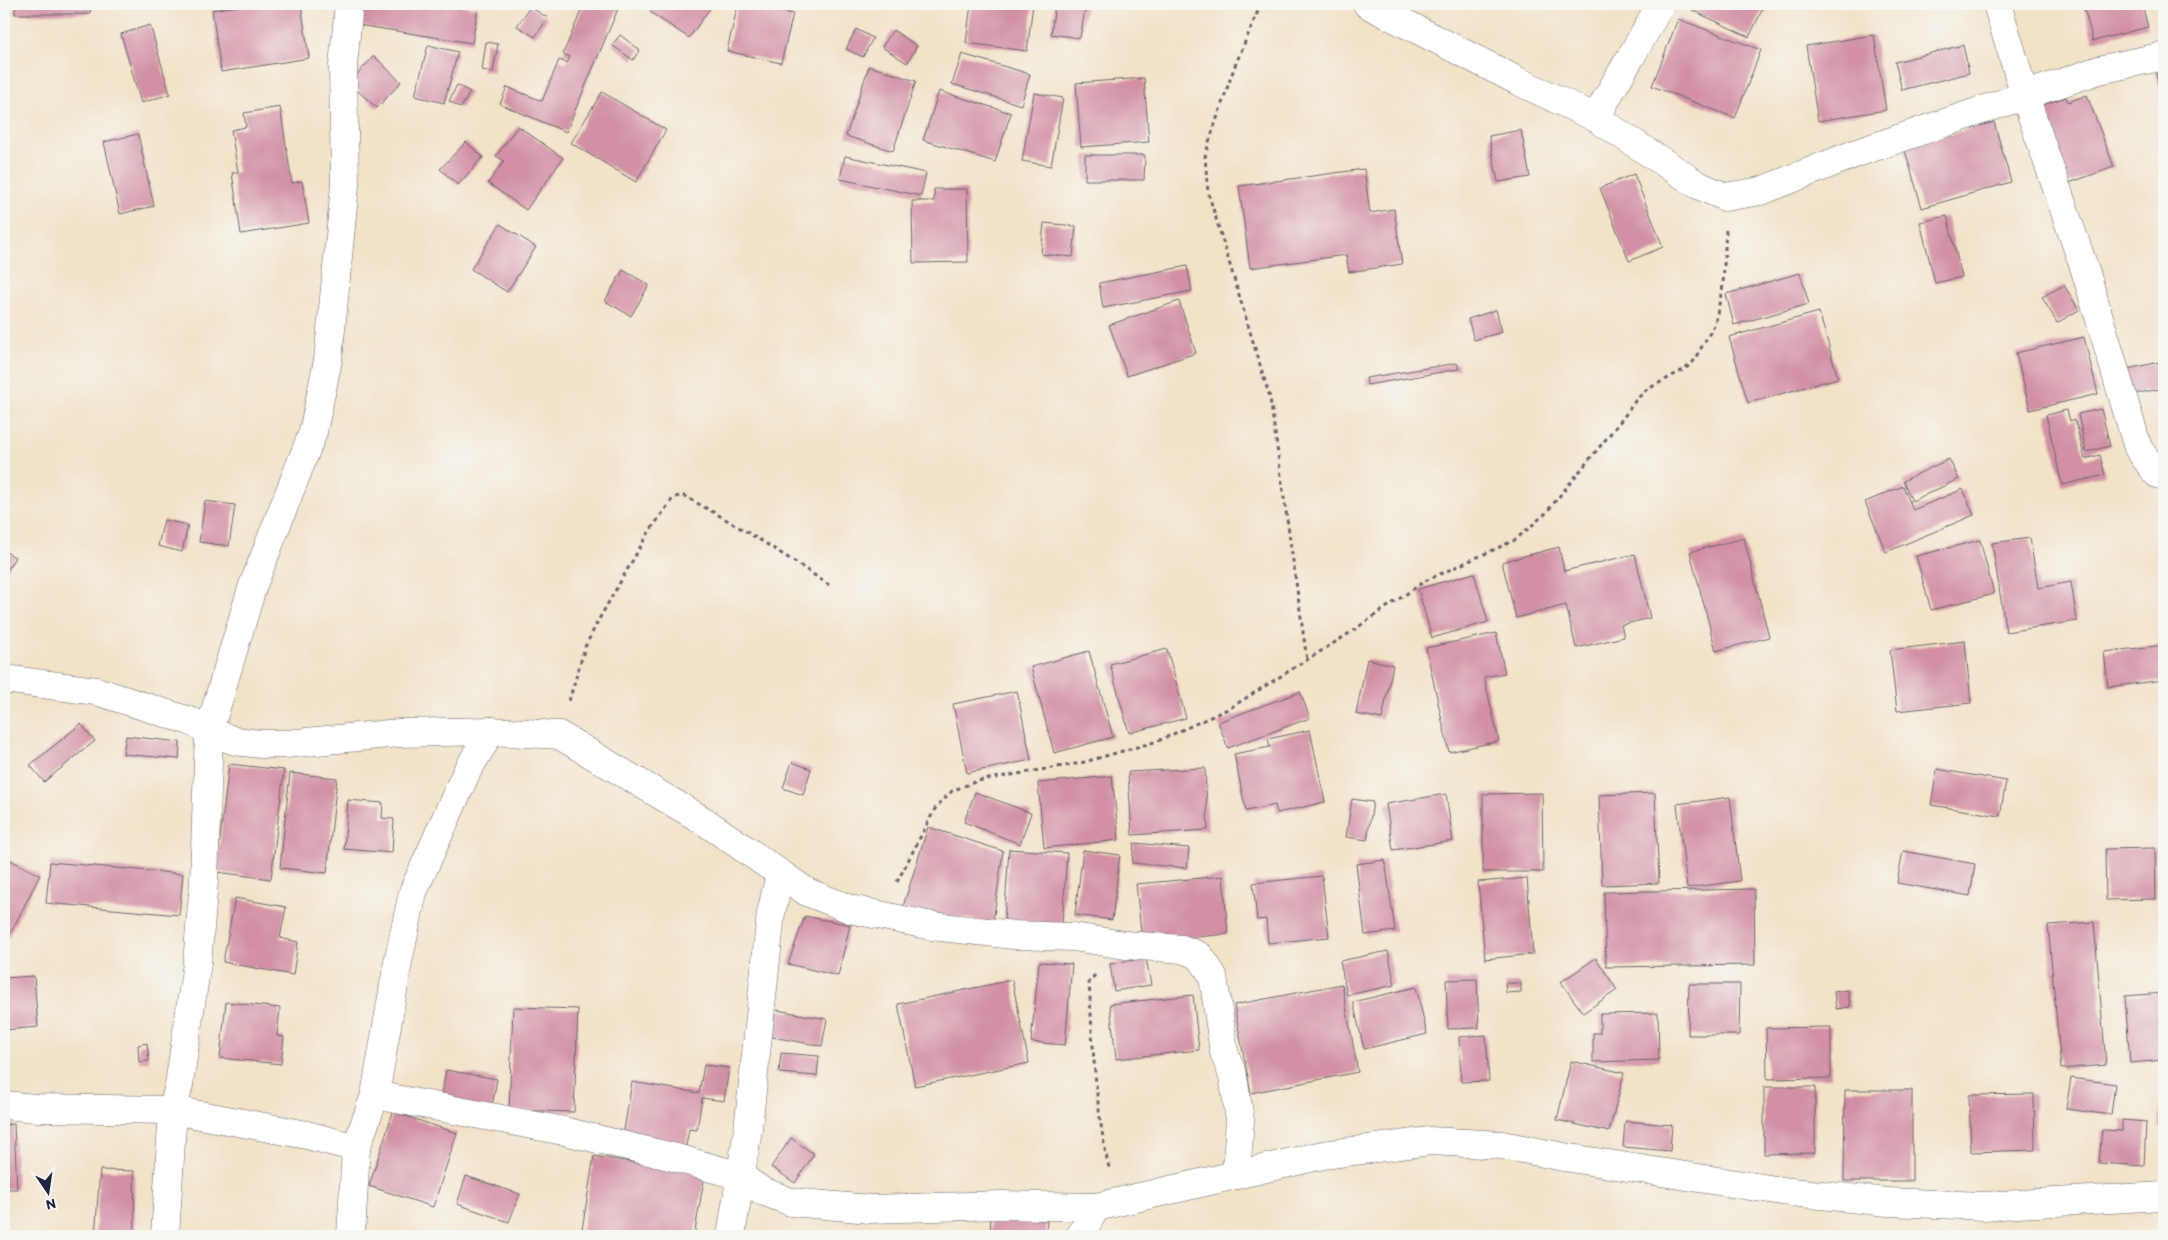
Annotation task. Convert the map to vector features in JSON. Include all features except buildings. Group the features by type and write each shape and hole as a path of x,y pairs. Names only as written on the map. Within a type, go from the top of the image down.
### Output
{"street":[{"path":"165,1236 173,1110 179,1085 197,954 204,880 208,731 252,588 313,432 328,360 345,185 343,66 349,4"},
{"path":"1367,4 1518,81 1596,118 1698,185 1726,197 1761,191 1857,153 2099,70 2164,56"},
{"path":"1596,118 1616,80 1646,34 1660,4"},
{"path":"1998,4 2025,96 2085,270 2138,448 2157,474 2164,476"},
{"path":"4,679 96,692 169,713 235,742 286,744 399,733 491,731 559,735 704,821 807,892 850,910 932,926 1014,935 1074,937 1125,945 1182,949 1200,956 1213,976 1224,1052 1232,1076 1240,1120 1236,1175"},
{"path":"351,1236 356,1148 375,1095 398,962 413,892 467,772 491,731"},
{"path":"731,1236 748,1129 771,913 780,875"},
{"path":"375,1095 564,1131 740,1176 762,1191 791,1202 870,1208 1107,1205 1323,1155 1430,1141 1502,1145 1564,1157 1782,1191 1888,1202 1983,1206 2164,1196"},
{"path":"4,1106 173,1110 298,1134 356,1148"},
{"path":"1080,1236 1107,1205"}],"path":[{"path":"1261,4 1234,68 1205,157 1208,192 1270,398 1307,660"},
{"path":"879,916 936,807 952,791 978,781 1081,763 1158,741 1230,708 1345,636 1425,581 1515,540 1545,514 1635,401 1646,390 1685,369 1692,362 1715,324 1723,285 1726,251 1726,197"},
{"path":"559,735 585,647 598,620 647,535 677,495 682,495 716,513 790,558 829,585"},
{"path":"1107,1205 1089,982 1125,945"}]}
